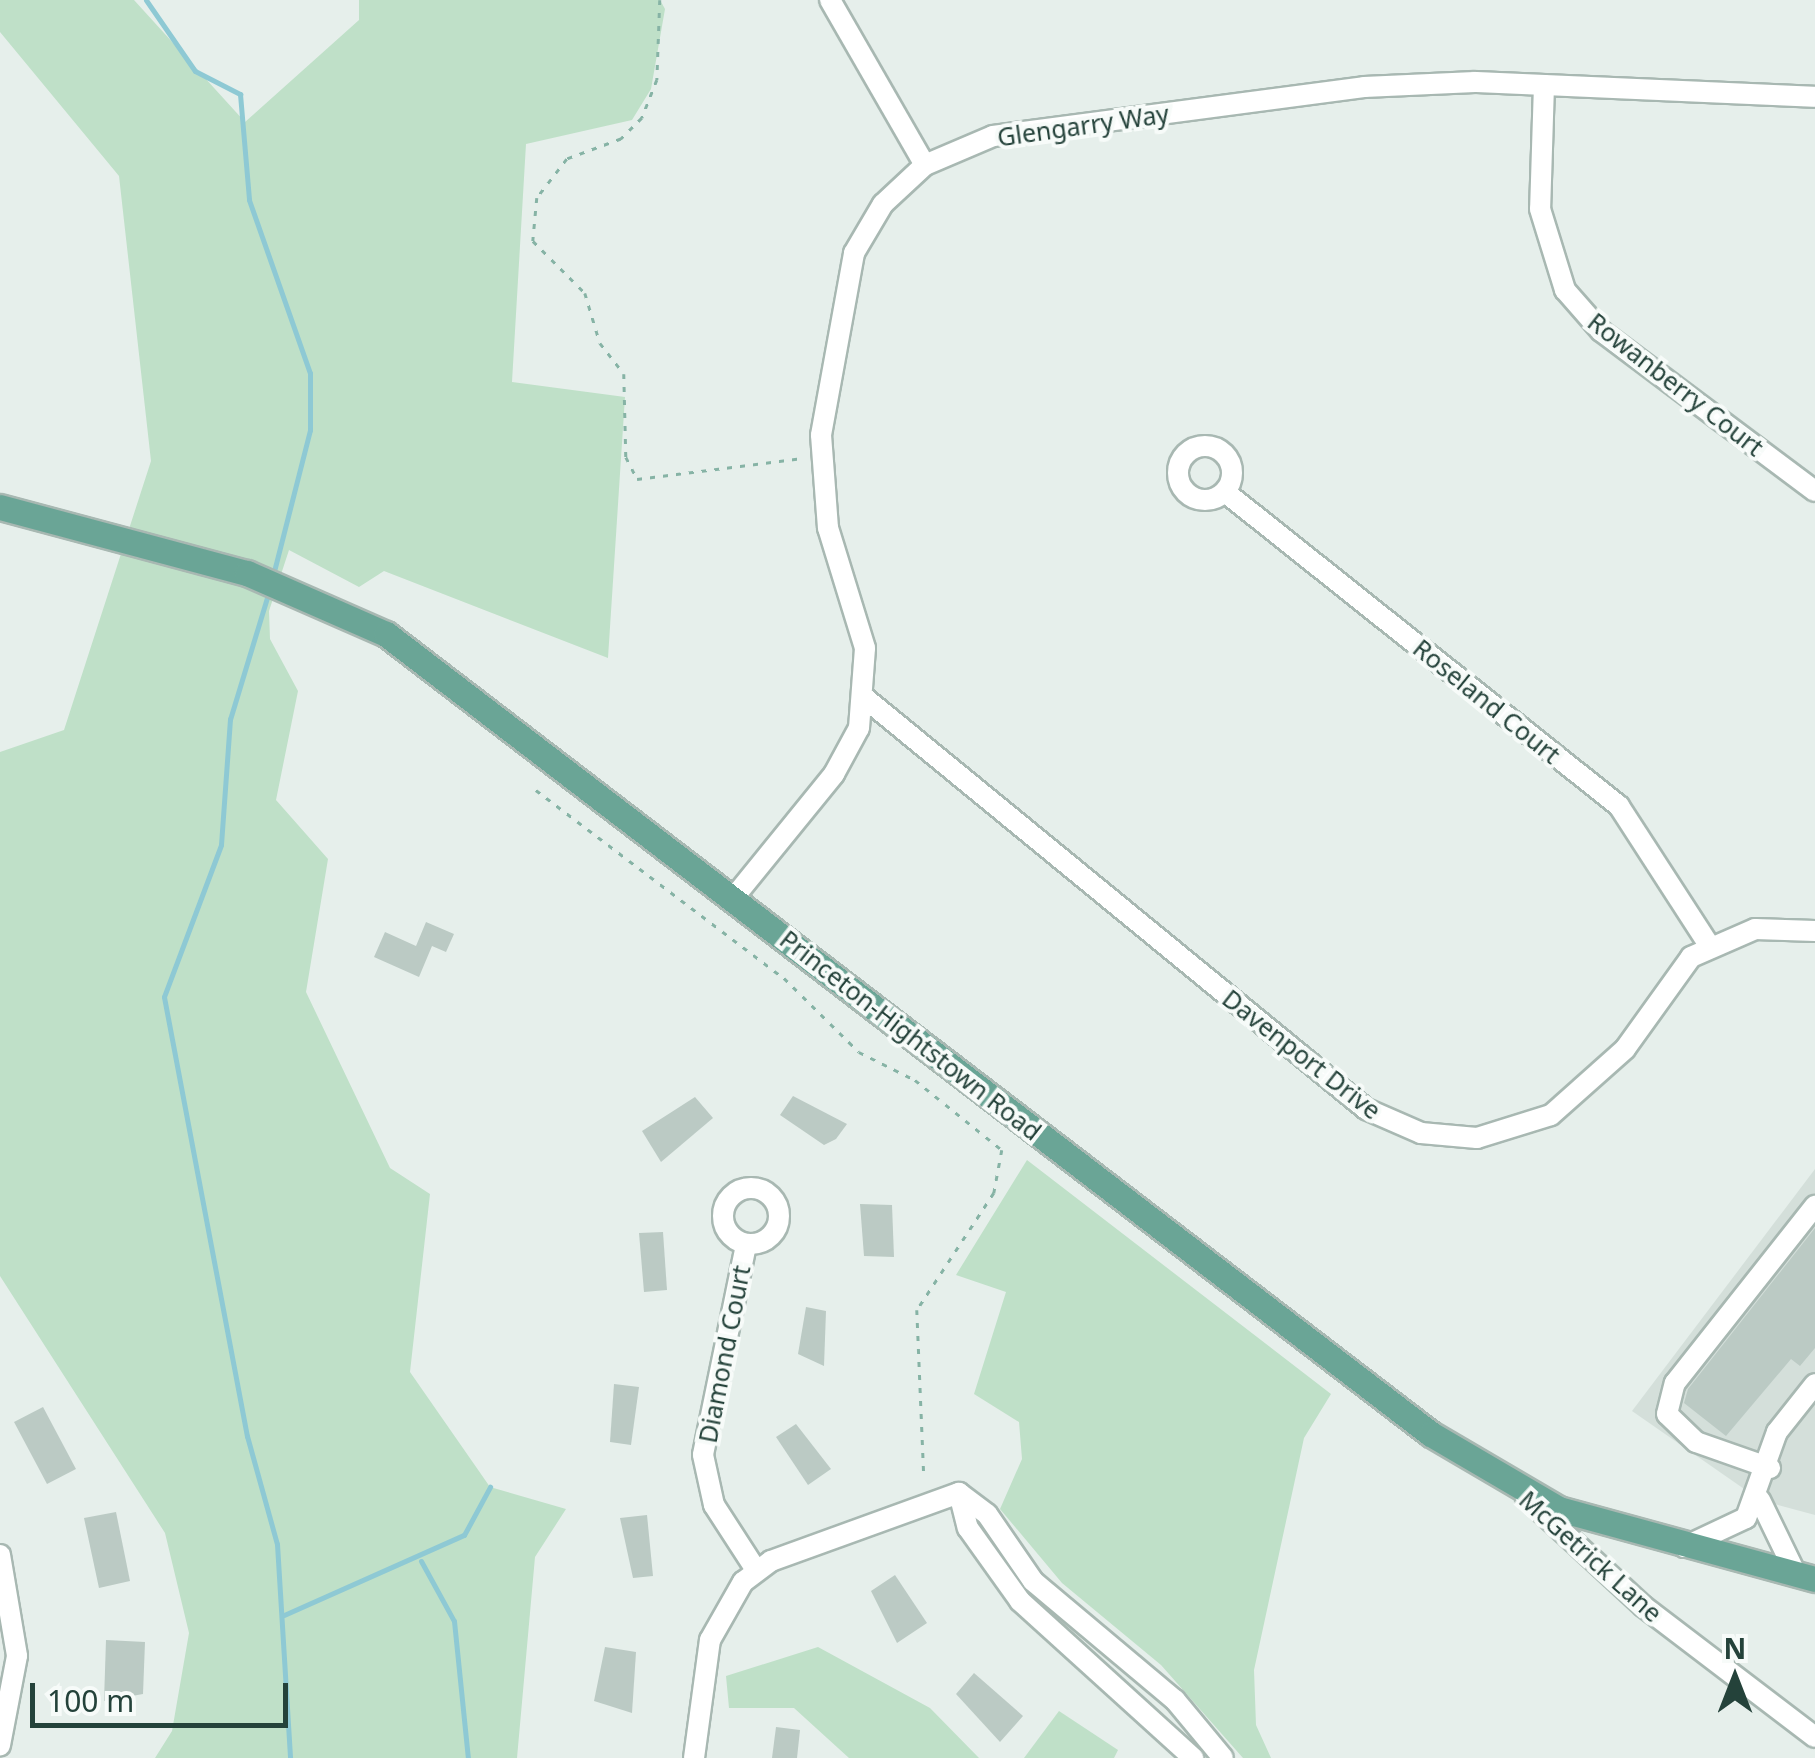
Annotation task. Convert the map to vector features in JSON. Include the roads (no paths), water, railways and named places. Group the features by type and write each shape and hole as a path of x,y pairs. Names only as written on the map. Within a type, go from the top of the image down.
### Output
{"main road":[{"name":"Princeton-Hightstown Road","path":"0,507 248,573 278,584 421,656 1283,1323 1510,1483 1574,1514 1805,1577"}],"street":[{"path":"830,0 925,165"},
{"name":"Glengarry Way","path":"735,896 834,774 866,699 864,648 822,497 821,434 854,253 882,204 925,165 994,136 1344,90 1544,85 1815,97"},
{"name":"Rowanberry Court","path":"1544,85 1540,209 1566,290 1600,331 1815,491"},
{"name":"Roseland Court","path":"1224,492 1619,806 1710,945"},
{"name":"Davenport Drive","path":"866,699 1366,1108 1420,1133 1477,1138 1550,1114 1625,1049 1672,975 1710,945 1755,929 1815,931"},
{"path":"1770,1468 1696,1442 1666,1414 1675,1382 1815,1206"},
{"name":"Diamond Court","path":"746,1244 704,1455 714,1505 756,1570"},
{"path":"1684,1547 1746,1518 1760,1500 1778,1432 1815,1384"},
{"name":"McGetrick Lane","path":"1510,1483 1643,1606 1815,1736"},
{"path":"694,1758 710,1640 728,1600 756,1570 959,1493"},
{"path":"959,1493 968,1528 1020,1601 1193,1758"},
{"path":"959,1493 987,1514 1033,1581 1174,1700 1223,1758"},
{"path":"1760,1500 1805,1577"},
{"path":"0,1555 17,1656 0,1745"}],"waterway":[{"path":"146,0 195,71 240,94 249,200 310,373 310,430 273,575"},
{"path":"269,591 230,719 221,845 164,997 247,1436 277,1544 290,1758"},
{"path":"284,1615 464,1535 490,1487"},
{"path":"421,1561 454,1621 468,1758"}]}
